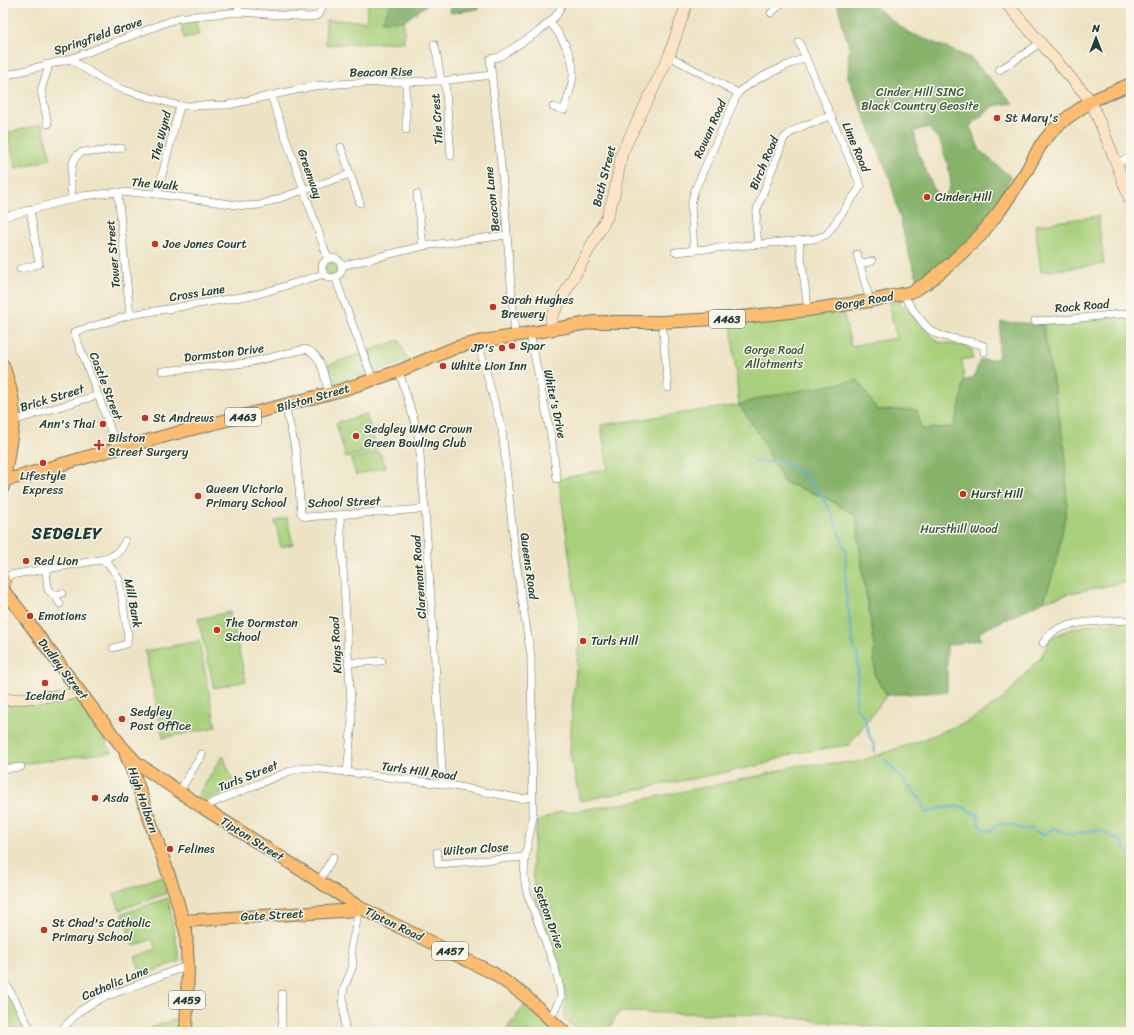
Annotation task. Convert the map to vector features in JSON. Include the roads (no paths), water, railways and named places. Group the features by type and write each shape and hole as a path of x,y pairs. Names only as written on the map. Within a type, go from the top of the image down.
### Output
{"main road":[{"name":"A463","path":"1092,101 1131,84"},
{"name":"Gorge Road","path":"551,330 595,322 662,322 733,318 808,310 903,295 927,284 980,236 1002,209 1026,172 1040,146 1053,130 1067,118 1092,101"},
{"name":"Bilston Street","path":"3,483 14,478 117,449 329,394 399,371 457,347 551,330"},
{"path":"3,365 6,382 13,399 13,421 3,483"},
{"name":"Dudley Street","path":"3,584 20,611 123,748"},
{"name":"High Holborn","path":"123,748 135,777 183,921"},
{"name":"Tipton Street","path":"123,748 137,763 179,792 342,897"},
{"name":"Tipton Street","path":"135,777 150,777 163,781"},
{"name":"Tipton Road","path":"342,897 358,908 494,973 524,995 564,1032"},
{"name":"Gate Street","path":"183,921 358,908"},
{"name":"A459","path":"183,921 186,932 188,968 186,1032"}],"street":[{"path":"238,3 239,12"},
{"name":"Springfield Grove","path":"3,76 70,59 178,18 239,12 308,17 316,16 320,13 323,3"},
{"path":"553,107 564,110 573,76 572,64 568,53 558,33 550,22 559,11 562,3"},
{"name":"Bath Street","path":"551,330 551,318 607,217 614,195 622,153 626,142 669,56 688,3"},
{"path":"772,8 782,3"},
{"path":"1006,3 1092,101 1131,203"},
{"name":"Beacon Lane","path":"516,336 490,59 499,57 538,32 550,22"},
{"name":"Lime Road","path":"799,42 861,186 826,235 814,239 799,241"},
{"path":"999,70 1040,43"},
{"name":"The Crest","path":"434,44 438,55 443,81 451,156"},
{"name":"Rowan Road","path":"669,56 738,93 694,192 691,206 694,250"},
{"path":"738,93 746,86 806,57"},
{"name":"Beacon Rise","path":"70,59 104,81 121,89 180,106 228,105 314,86 344,83 443,81 492,75"},
{"name":"Springfield Grove","path":"47,64 48,69 41,90 48,124"},
{"path":"406,82 406,130"},
{"name":"Greenway","path":"271,96 328,259"},
{"name":"The Wynd","path":"158,194 180,106"},
{"name":"Birch Road","path":"758,245 756,223 757,209 784,138 800,127 831,116"},
{"path":"341,147 360,203"},
{"path":"72,198 70,175 71,167 77,155 84,151 91,152 121,148"},
{"path":"1116,162 1131,158"},
{"name":"The Walk","path":"3,217 72,198 118,192 158,194 245,206 260,205 350,174"},
{"name":"Tower Street","path":"118,192 130,315"},
{"path":"417,194 423,246"},
{"path":"20,269 39,264 30,209"},
{"path":"341,266 423,246 507,235"},
{"path":"675,252 799,241 808,310"},
{"path":"857,254 870,301"},
{"path":"328,259 336,260 341,266 340,272 335,277 329,278 322,271 323,264 328,259"},
{"path":"860,264 872,261"},
{"name":"Cross Lane","path":"74,332 130,315 259,294 324,274"},
{"path":"335,277 373,380"},
{"path":"903,295 924,324 935,333 984,346 984,352"},
{"name":"Rock Road","path":"1035,321 1131,313"},
{"path":"662,322 668,388"},
{"name":"Castle Street","path":"74,332 117,449"},
{"name":"White's Drive","path":"530,334 551,436 557,479"},
{"name":"Queens Road","path":"478,342 502,430 516,562 531,656 533,796"},
{"name":"Dormston Drive","path":"162,371 247,364 305,349 312,351 319,359 329,394"},
{"name":"Claremont Road","path":"399,371 418,433 425,509 443,784"},
{"name":"Brick Street","path":"13,421 98,395"},
{"name":"School Street","path":"285,406 296,451 301,513 305,517 425,509"},
{"name":"Kings Road","path":"340,515 352,721 347,773"},
{"path":"3,584 10,575 100,560 116,554 122,549 125,541"},
{"name":"Mill Bank","path":"100,560 108,563 119,579 128,636 127,644 112,648"},
{"path":"46,570 48,590 55,596 60,604"},
{"path":"55,596 62,593"},
{"path":"1043,643 1055,630 1062,627 1078,624 1131,620"},
{"path":"348,663 382,661"},
{"path":"3,700 69,695 79,691"},
{"path":"179,792 202,754"},
{"path":"3,769 21,767"},
{"name":"Turls Hill Road","path":"302,768 314,768 443,784 523,799 533,796"},
{"name":"Turls Street","path":"205,809 215,801 261,782 302,768"},
{"name":"Setton Drive","path":"533,796 533,817 525,857 524,877 527,893 552,959 560,988 561,998 550,1018"},
{"name":"Wilton Close","path":"437,852 438,864 525,857"},
{"path":"319,882 333,857"},
{"path":"345,1032 343,994 353,964 351,948 357,921 358,908"},
{"name":"Catholic Lane","path":"59,1032 81,1010 100,999 181,968 188,968"},
{"path":"3,978 32,1032"},
{"path":"282,994 282,1032"}],"waterway":[{"path":"753,461 780,463 801,473 823,499 837,526"},
{"path":"838,530 846,552 845,586 853,644 858,658 856,707 864,717 869,735 874,745 875,753"},
{"path":"884,759 921,800 926,812 929,813 937,809 963,807 978,815 982,828 988,831 999,824 1013,825 1023,830 1031,828 1035,832 1045,835 1053,828 1070,834 1098,830 1118,838 1125,850 1127,852 1131,852"}],"place":[{"name":"St Mary's","path":"997,118"},
{"name":"Cinder Hill","path":"927,197"},
{"name":"Joe Jones Court","path":"155,244"},
{"name":"Sarah Hughes Brewery","path":"493,307"},
{"name":"Spar","path":"512,346"},
{"name":"JP's","path":"502,348"},
{"name":"White Lion Inn","path":"443,366"},
{"name":"St Andrews","path":"145,418"},
{"name":"Ann's Thai","path":"103,424"},
{"name":"Sedgley WMC Crown Green Bowling Club","path":"356,436"},
{"name":"Bilston Street Surgery","path":"99,445"},
{"name":"Lifestyle Express","path":"43,463"},
{"name":"Hurst Hill","path":"963,494"},
{"name":"Queen Victoria Primary School","path":"198,496"},
{"name":"Red Lion","path":"26,561"},
{"name":"Emotions","path":"30,616"},
{"name":"The Dormston School","path":"217,630"},
{"name":"Turls Hill","path":"583,641"},
{"name":"Iceland","path":"45,683"},
{"name":"Sedgley Post Office","path":"122,719"},
{"name":"Asda","path":"95,798"},
{"name":"Felines","path":"170,849"},
{"name":"St Chad's Catholic Primary School","path":"44,930"}],"district":[{"name":"SEDGLEY","path":"67,533"}],"park label":[{"name":"Cinder Hill SINC Black Country Geosite","path":"920,99"},
{"name":"Gorge Road Allotments","path":"774,357"},
{"name":"Hursthill Wood","path":"959,529"}]}
